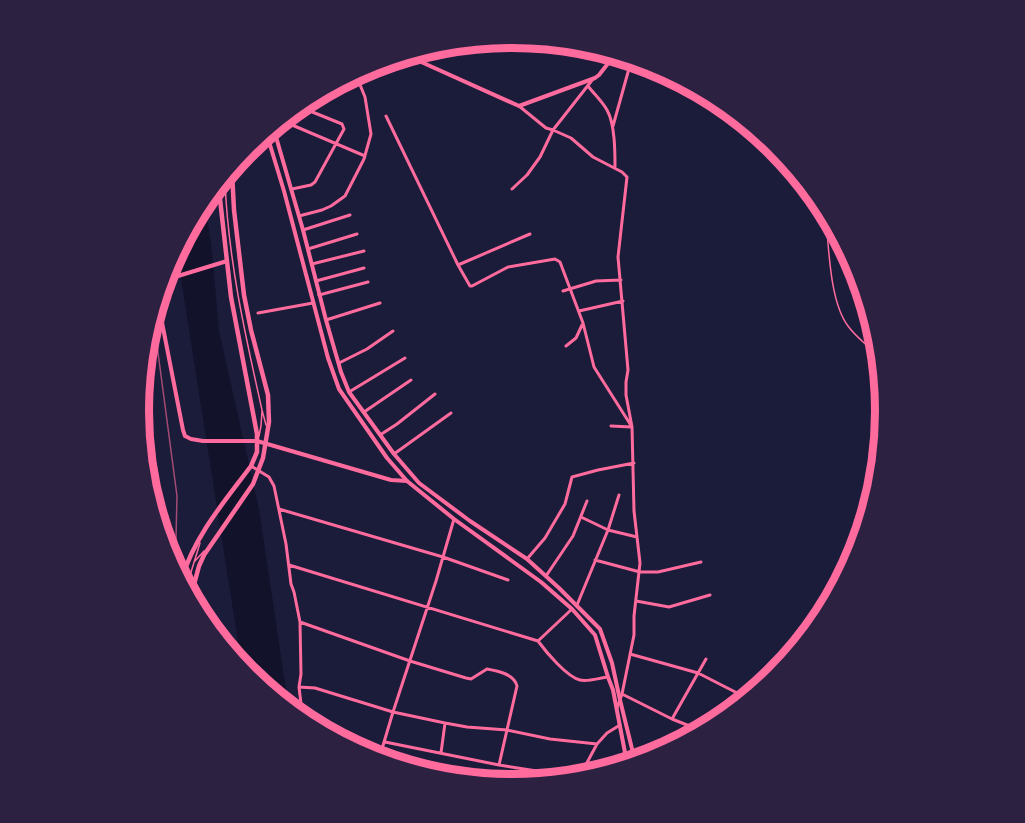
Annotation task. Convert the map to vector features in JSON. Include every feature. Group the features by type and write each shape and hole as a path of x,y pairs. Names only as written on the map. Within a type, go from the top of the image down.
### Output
{"main road":[{"path":"417,60 519,106 595,78 610,61"},
{"path":"276,136 326,320 350,392 394,454 419,483 527,559 600,629 612,663 633,754"},
{"path":"269,142 328,358 339,389 387,458 407,481 454,519 541,582 572,609 595,634 614,690 626,757"},
{"path":"194,586 199,566 211,545 253,484 266,443 269,422 268,402 244,295 232,180"},
{"path":"185,570 191,553 208,526 251,466 257,441 231,297 220,196"},
{"path":"175,277 227,261"},
{"path":"161,317 183,430 185,435 191,439 257,441 391,480 407,481"}],"street":[{"path":"612,128 629,67"},
{"path":"512,189 527,175 540,157 553,130 595,78"},
{"path":"299,216 322,210 345,196 365,156 371,134 365,97 359,82"},
{"path":"588,86 606,109 612,128 615,168"},
{"path":"519,106 546,128 571,138 592,157 615,168 627,177 618,257 628,370 626,395 632,427 634,511 640,572 634,635 617,708"},
{"path":"292,189 315,182 344,129 344,126 309,111"},
{"path":"386,116 468,284 472,286 508,267 555,260 560,262 583,323 594,367 632,427"},
{"path":"290,124 365,156"},
{"path":"303,230 350,215"},
{"path":"308,249 357,234"},
{"path":"458,265 530,234"},
{"path":"312,264 364,251"},
{"path":"316,281 364,268"},
{"path":"563,291 596,281 621,280"},
{"path":"319,295 368,282"},
{"path":"579,311 623,301"},
{"path":"258,313 313,303"},
{"path":"326,320 380,303"},
{"path":"566,346 576,338 583,323"},
{"path":"339,363 367,349 393,331"},
{"path":"350,392 405,358"},
{"path":"364,412 411,380"},
{"path":"380,435 435,394"},
{"path":"394,454 452,412"},
{"path":"611,426 632,427"},
{"path":"527,559 545,538 565,504 572,477 634,464"},
{"path":"251,466 269,477 274,486 279,509 291,584 300,622 299,687 301,707"},
{"path":"577,605 608,530 618,495"},
{"path":"546,576 573,536 587,501"},
{"path":"279,509 443,557 508,580"},
{"path":"581,517 608,530 637,537"},
{"path":"382,751 454,519"},
{"path":"594,560 640,572 658,572 701,562"},
{"path":"288,564 538,641 555,662 577,679 608,677"},
{"path":"636,601 669,607 710,595"},
{"path":"538,641 572,609"},
{"path":"300,622 410,661 471,679 487,669 512,677 517,686 499,765"},
{"path":"630,654 698,673 740,695"},
{"path":"672,719 706,659"},
{"path":"299,687 315,688 393,712 445,723 597,744"},
{"path":"622,694 692,727"},
{"path":"441,753 445,723"},
{"path":"584,768 597,744 607,733 620,725"},
{"path":"384,742 546,773"}],"lane":[{"path":"225,188 238,296 267,426 266,443"},
{"path":"827,230 830,266 838,308 848,326 870,348"},
{"path":"257,441 262,410"},
{"path":"189,578 199,544 208,526"},
{"path":"193,564 211,545"}],"shaded area":[{"path":"207,215 219,331 259,509 287,697 255,669 240,652 179,267"}],"railway":[{"path":"156,340 177,496 175,547"}]}
